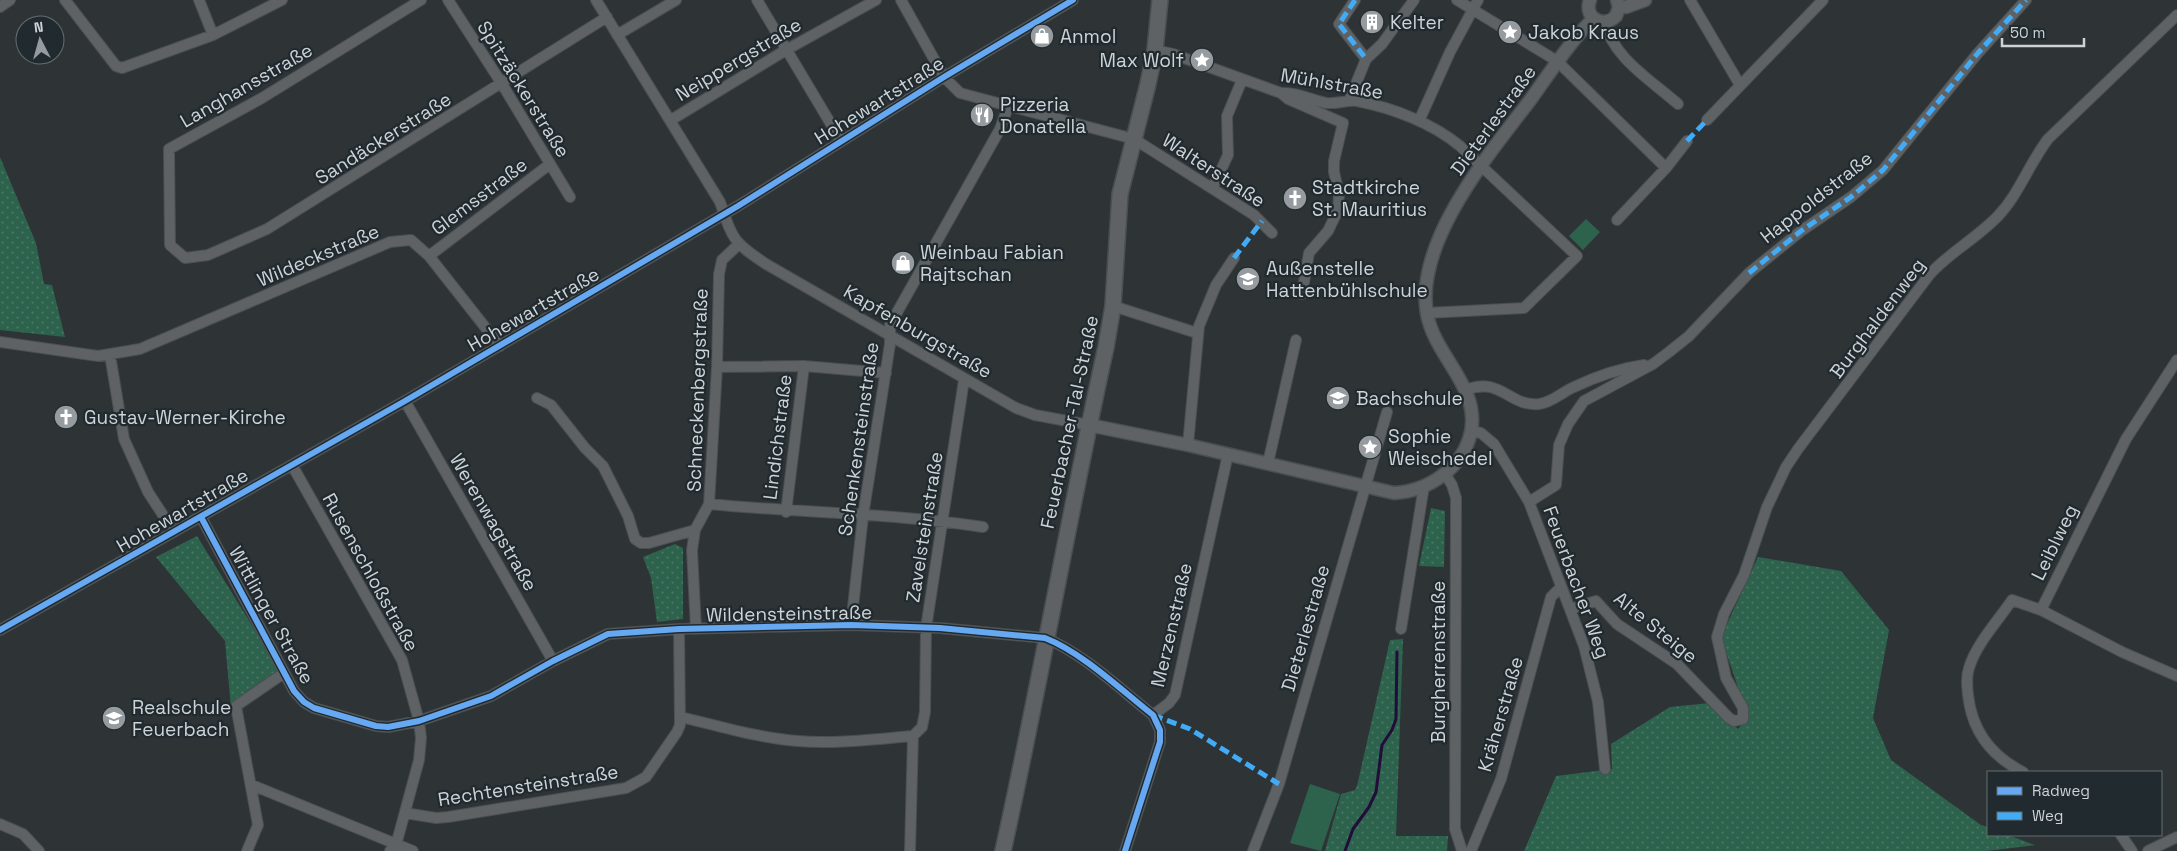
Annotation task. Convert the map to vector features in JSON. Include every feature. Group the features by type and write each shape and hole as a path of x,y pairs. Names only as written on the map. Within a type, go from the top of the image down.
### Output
{"main road":[{"name":"Feuerbacher-Tal-Straße","path":"1004,851 1026,750 1045,638 1113,306 1120,194 1155,50 1160,0"}],"street":[{"path":"0,7 10,0"},
{"path":"64,0 116,66 122,68 213,35 282,0"},
{"path":"199,0 213,35"},
{"name":"Langhansstraße","path":"170,245 169,149 262,98 421,0"},
{"name":"Spitzäckerstraße","path":"448,0 502,84 570,197"},
{"path":"596,0 720,202 738,245"},
{"path":"617,35 676,0"},
{"path":"757,0 841,142"},
{"name":"Neippergstraße","path":"671,120 786,50 876,0"},
{"name":"Walterstraße","path":"901,0 944,77 960,93 1134,139 1213,187 1254,215 1272,233"},
{"name":"Hohewartstraße","path":"0,630 500,346 724,214 944,77 1073,0"},
{"path":"1355,0 1339,24 1366,59"},
{"path":"1349,101 1366,59 1382,44 1414,0"},
{"path":"1457,0 1475,4 1557,61 1666,168"},
{"path":"1590,0 1588,9 1599,20 1618,51 1678,104"},
{"path":"1618,3 1626,7 1645,0"},
{"path":"1690,0 1740,85"},
{"path":"1707,120 1823,0"},
{"name":"Happoldstraße","path":"1530,502 1556,485 1559,445 1577,409 1594,394 1653,364 1689,336 1749,272 1801,231 1851,197 1883,170 1978,54 2026,0"},
{"name":"Dieterlestraße","path":"1466,390 1435,342 1427,314 1427,279 1435,249 1480,164 1572,40 1599,20 1613,19 1618,3"},
{"path":"1419,120 1475,4"},
{"name":"Burghaldenweg","path":"1738,703 1722,662 1717,638 1718,631 1724,614 1744,575 1767,507 1786,467 1930,274 1998,216 2013,197 2036,154 2048,139 2177,15"},
{"name":"Sandäckerstraße","path":"170,245 185,258 208,255 268,229 607,17"},
{"name":"Mühlstraße","path":"1155,50 1173,54 1281,93 1294,92 1326,103 1360,102 1419,120 1447,136 1480,164 1577,256 1524,308 1427,314"},
{"path":"1213,187 1228,154 1227,116 1242,80"},
{"path":"1281,93 1288,99 1343,123 1334,161 1338,210 1328,231 1309,253 1302,294"},
{"name":"Schenkensteinstraße","path":"851,625 863,516 891,336 890,325 1000,129 1008,107"},
{"path":"1617,220 1666,168 1688,140"},
{"name":"Glemsstraße","path":"429,256 550,164"},
{"name":"Wildeckstraße","path":"0,342 64,353 110,355 140,348 185,331 390,242 411,240 429,256 500,346"},
{"name":"Kapfenburgstraße","path":"738,245 766,264 964,380 1026,412 1188,445 1394,493 1424,486 1445,474"},
{"name":"Schneckenbergstraße","path":"696,629 692,550 695,530 709,504 717,367 719,274 722,260 738,245"},
{"path":"1188,445 1197,333 1210,296 1234,258"},
{"path":"1113,306 1197,333"},
{"path":"1268,463 1296,340"},
{"path":"110,355 124,439 148,492 174,532"},
{"name":"Leiblweg","path":"2177,360 2126,440 2040,610 2122,652 2177,676"},
{"name":"Happoldstraße","path":"1466,390 1484,385 1491,386 1524,402 1539,404 1555,399 1584,383 1638,366 1653,364"},
{"path":"717,367 804,366 886,373"},
{"name":"Lindichstraße","path":"786,512 804,366"},
{"name":"Zavelsteinstraße","path":"910,851 913,736 922,727 925,712 926,628 964,380"},
{"path":"1445,474 1462,453 1471,431 1470,404 1466,390"},
{"path":"537,398 551,405 585,448 603,466 628,516 635,539 641,543 649,543 695,530"},
{"name":"Werenwagstraße","path":"405,401 553,661"},
{"name":"Dieterlestraße","path":"1254,851 1279,784 1387,412"},
{"name":"Feuerbacher Weg","path":"1471,431 1482,433 1494,444 1530,502 1571,609 1592,674 1605,769"},
{"name":"Merzenstraße","path":"1153,716 1169,703 1175,695 1228,454"},
{"name":"Rusenschloßstraße","path":"292,465 402,660 419,721 421,738 419,760 405,813 393,848"},
{"name":"Burgherrenstraße","path":"1445,474 1452,485 1456,498 1455,829 1462,851"},
{"path":"1401,629 1424,486"},
{"path":"709,504 786,512 942,520 983,527"},
{"name":"Wittlinger Straße","path":"200,517 294,691 304,702 314,708 376,726 419,721"},
{"name":"Kräherstraße","path":"1471,851 1501,779 1551,597 1561,587"},
{"path":"2022,771 1993,751 1976,731 1969,707 1968,669 1976,653 2012,600 2040,610"},
{"name":"Alte Steige","path":"1571,609 1596,601 1617,624 1677,664 1734,721 1743,719 1744,714 1738,703"},
{"name":"Wildensteinstraße","path":"419,721 491,696 553,661 608,634 679,629 851,625 926,628 1045,638 1057,643 1082,660 1153,716"},
{"name":"Rechtensteinstraße","path":"405,813 436,818 448,817 626,788 646,777 677,732 681,717 679,629"},
{"path":"247,851 258,826 236,706 284,673"},
{"path":"1125,851 1160,742 1160,730 1153,716"},
{"path":"681,717 765,738 798,741 835,742 913,736"},
{"path":"252,785 393,848 413,851"},
{"path":"0,824 23,834 39,851"},
{"path":"2122,836 2132,851"},
{"path":"2148,851 2177,837"}],"green space":[{"path":"0,157 36,243 44,284 52,285 65,337 0,330"},
{"path":"1586,219 1600,232 1583,250 1569,236"},
{"path":"1431,508 1445,511 1444,567 1419,566"},
{"path":"197,536 280,671 231,708 225,641 156,557"},
{"path":"675,544 683,548 683,619 657,622 651,578 643,557"},
{"path":"1758,557 1841,571 1889,630 1873,718 1891,760 1981,825 1987,827 1987,836 2011,836 2035,845 1987,851 1524,851 1556,776 1612,769 1611,744 1670,707 1710,703 1738,729 1748,717 1721,637"},
{"path":"1403,639 1396,836 1448,836 1447,851 1325,851 1341,794 1355,790 1357,786 1390,640"},
{"path":"1310,784 1340,794 1321,851 1290,843"}],"waterway":[{"path":"1345,851 1353,829 1369,807 1376,792 1382,745 1392,730 1396,719 1397,652"}],"marked path":[{"path":"1355,0 1339,24 1366,59"},
{"path":"1749,273 1801,231 1851,197 1883,170 1978,53 2026,0"},
{"path":"1687,141 1707,120"},
{"path":"1234,258 1262,221"},
{"path":"1153,715 1190,729 1279,784"}],"cycle path":[{"path":"0,630 405,401 738,206 944,77 1073,0"},
{"path":"201,517 294,691 304,702 314,708 376,726 388,727 419,721 491,696 553,661 608,634 679,629 851,625 940,628 1045,638 1073,653 1101,673 1153,715 1160,730 1160,742 1125,851"}],"place":[{"name":"Kelter","path":"1372,22"},
{"name":"Jakob Kraus","path":"1510,32"},
{"name":"Anmol","path":"1042,36"},
{"name":"Max Wolf","path":"1202,60"},
{"name":"Pizzeria Donatella","path":"982,115"},
{"name":"Stadtkirche St. Mauritius","path":"1295,198"},
{"name":"Weinbau Fabian Rajtschan","path":"903,263"},
{"name":"Außenstelle Hattenbühlschule","path":"1248,279"},
{"name":"Bachschule","path":"1338,398"},
{"name":"Gustav-Werner-Kirche","path":"66,417"},
{"name":"Sophie Weischedel","path":"1370,447"},
{"name":"Realschule Feuerbach","path":"114,718"}]}
